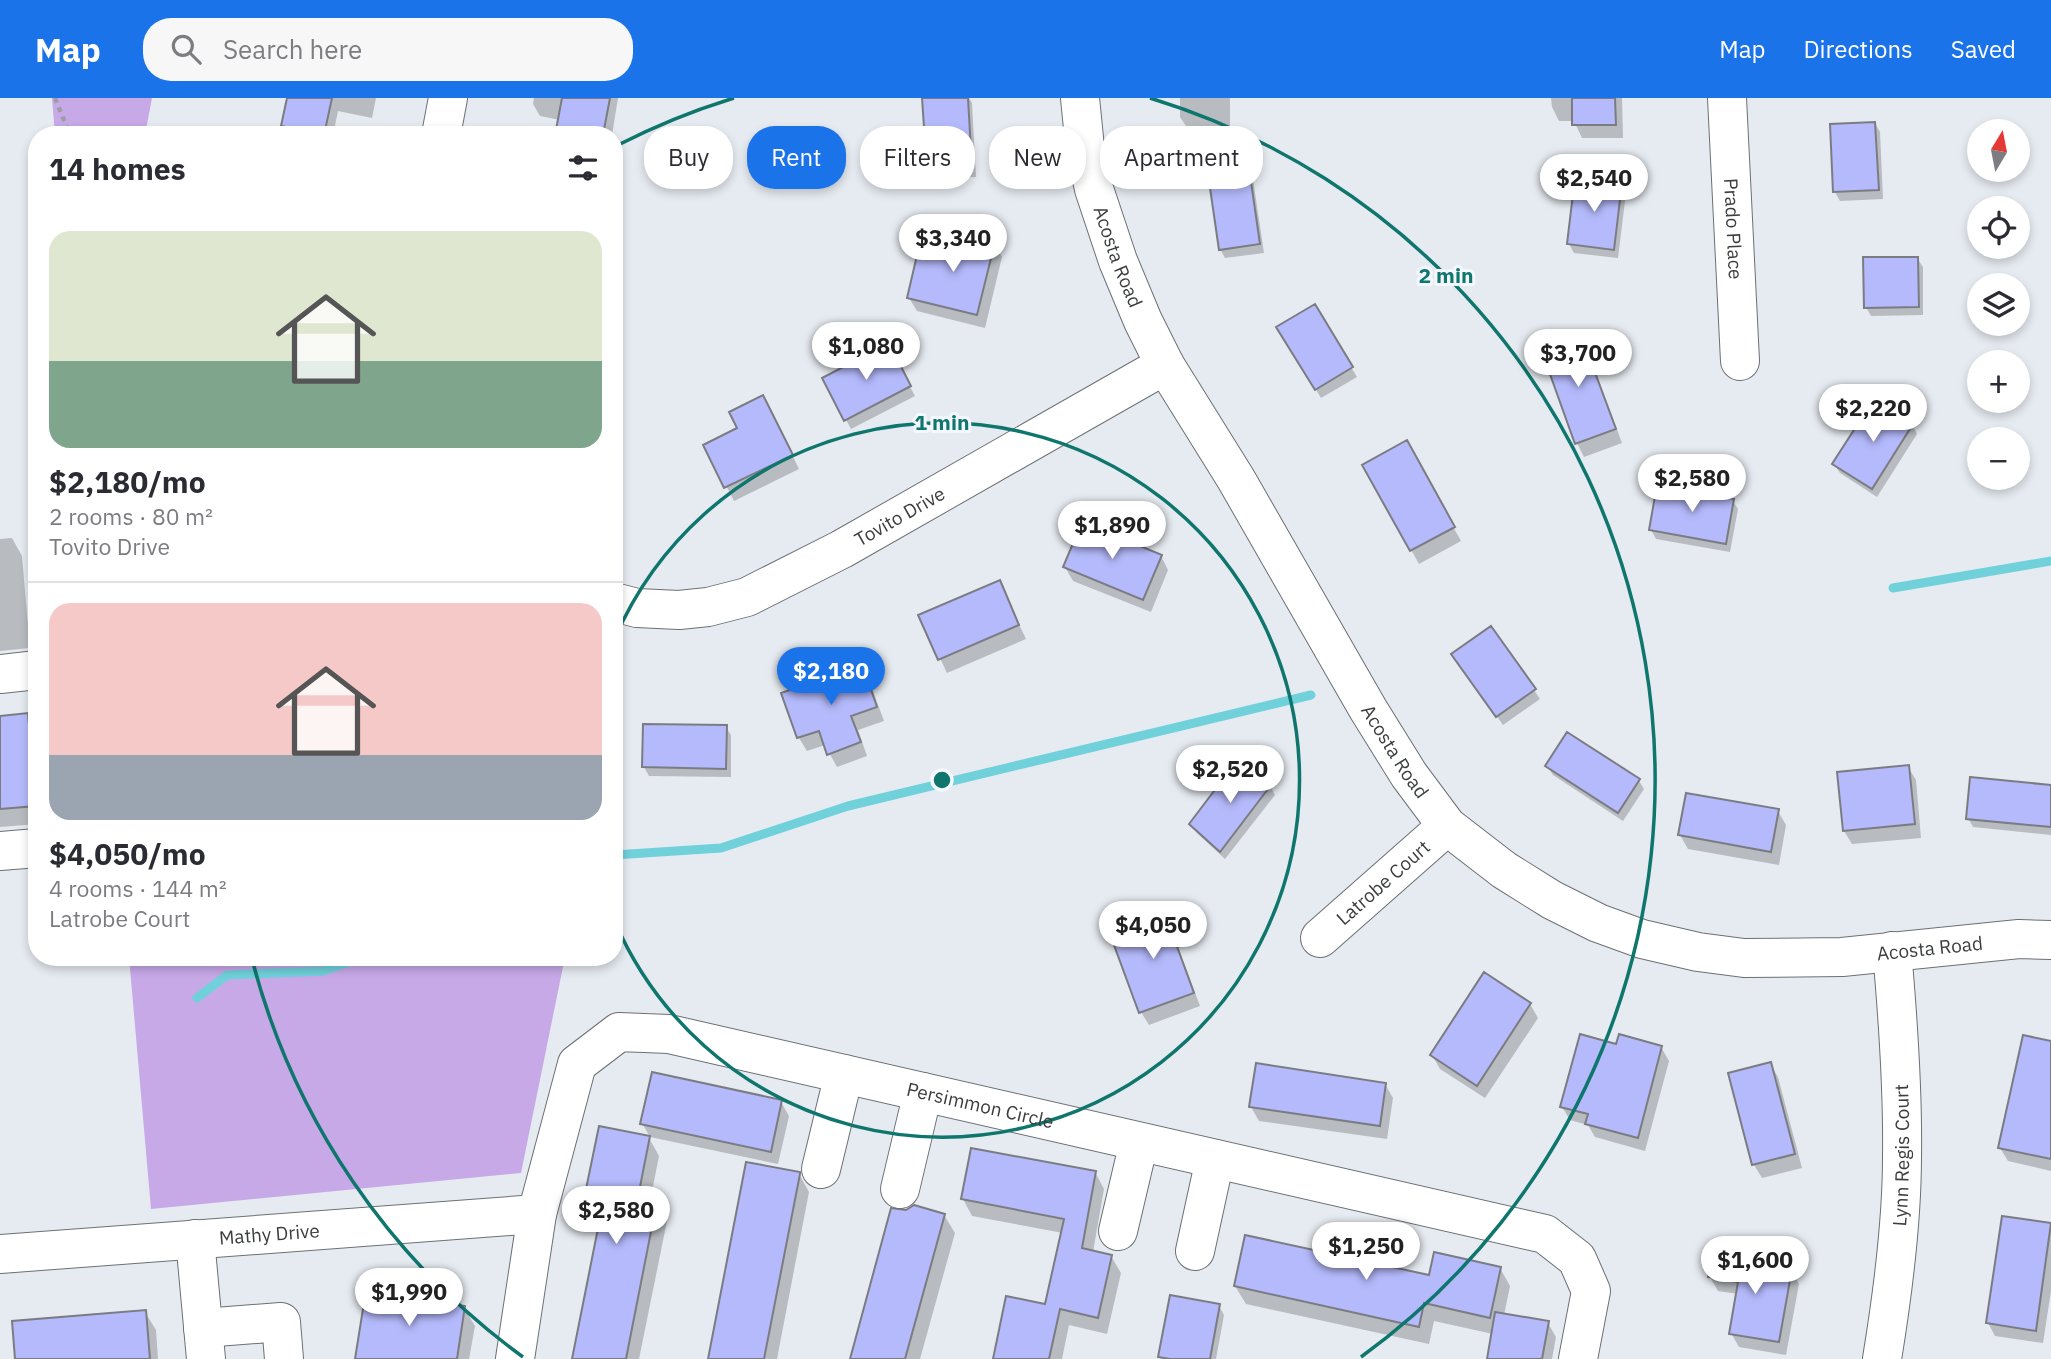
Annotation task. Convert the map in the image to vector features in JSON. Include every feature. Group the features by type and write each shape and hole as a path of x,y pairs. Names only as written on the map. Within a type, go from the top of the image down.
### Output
{"street":[{"path":"443,126 448,98"},
{"name":"Acosta Road","path":"1080,98 1085,148 1094,189 1118,261 1143,321 1166,365 1236,479 1368,709 1409,775 1447,826 1495,864 1552,900 1598,923 1642,939 1698,952 1744,957 1842,957 2019,939 2051,940"},
{"name":"Prado Place","path":"1727,98 1740,362"},
{"name":"Tovito Drive","path":"623,604 637,608 679,610 708,607 747,597 842,549 1166,365"},
{"path":"0,674 28,671"},
{"name":"Latrobe Court","path":"1320,939 1447,826"},
{"path":"0,851 28,849"},
{"name":"Lynn Regis Court","path":"1882,1359 1898,1243 1902,1156 1898,1021 1892,951"},
{"name":"Persimmon Circle","path":"515,1359 537,1214 577,1064 619,1032 669,1034 1545,1234 1577,1259 1591,1291 1578,1359"},
{"path":"821,1170 844,1074"},
{"path":"900,1189 923,1092"},
{"path":"1118,1231 1139,1142"},
{"path":"1195,1251 1215,1159"},
{"name":"Mathy Drive","path":"0,1254 537,1214"},
{"path":"195,1240 205,1343 281,1322 284,1359"}],"path":[{"path":"55,98 67,126"}],"shaded area":[{"path":"52,98 152,98 147,126 54,126"},
{"path":"130,966 563,966 521,1173 151,1209"}],"building":[{"path":"287,98 332,98 326,126 281,126"},
{"path":"562,98 610,98 605,126 557,126"},
{"path":"922,98 968,98 970,126 924,126"},
{"path":"1572,98 1615,98 1616,125 1572,125"},
{"path":"1875,122 1879,190 1833,192 1830,124"},
{"path":"1575,177 1622,183 1614,250 1567,244"},
{"path":"1210,189 1252,189 1260,244 1219,250"},
{"path":"947,231 995,242 977,315 907,298 918,251 941,256"},
{"path":"1863,257 1918,257 1919,307 1864,308"},
{"path":"1315,304 1353,367 1315,390 1276,327"},
{"path":"1581,335 1616,429 1575,444 1541,349"},
{"path":"889,343 911,386 844,421 822,378"},
{"path":"763,395 793,455 724,488 703,445 737,428 729,412"},
{"path":"1874,399 1913,424 1872,489 1832,464"},
{"path":"1407,440 1455,527 1410,551 1362,465"},
{"path":"1657,485 1734,499 1726,544 1649,530"},
{"path":"1082,522 1162,555 1143,600 1063,567"},
{"path":"1000,580 1019,625 938,660 918,615"},
{"path":"1491,626 1536,689 1496,717 1451,654"},
{"path":"862,664 877,707 851,716 861,742 827,755 819,731 797,738 781,693"},
{"path":"28,713 28,807 0,809 0,716"},
{"path":"643,724 727,725 726,769 642,767"},
{"path":"1567,732 1640,779 1618,813 1545,766"},
{"path":"1239,758 1271,785 1220,852 1189,824"},
{"path":"1909,765 1915,824 1843,831 1837,772"},
{"path":"1970,777 2051,785 2051,827 1966,819"},
{"path":"1686,793 1779,809 1771,852 1678,835"},
{"path":"1161,903 1194,993 1139,1013 1114,945 1136,937 1128,915"},
{"path":"1484,972 1531,1003 1477,1086 1430,1055"},
{"path":"1580,1034 1616,1044 1619,1034 1662,1046 1638,1138 1585,1124 1588,1114 1560,1107"},
{"path":"2023,1035 2051,1041 2051,1159 1998,1148"},
{"path":"1771,1062 1795,1154 1752,1165 1728,1073"},
{"path":"1256,1063 1386,1083 1380,1126 1249,1107"},
{"path":"652,1072 782,1100 771,1152 640,1124"},
{"path":"599,1126 650,1136 638,1197 657,1201 626,1359 572,1359 605,1193 586,1189"},
{"path":"971,1148 1096,1171 1082,1248 1112,1255 1098,1318 1060,1309 1049,1359 993,1359 1006,1296 1045,1304 1064,1219 961,1199"},
{"path":"746,1162 800,1174 764,1359 708,1359"},
{"path":"914,1205 945,1214 905,1359 850,1359 891,1208 906,1210"},
{"path":"2002,1216 2051,1223 2036,1331 1986,1323"},
{"path":"1245,1235 1429,1275 1434,1252 1501,1267 1490,1318 1424,1303 1419,1327 1234,1286"},
{"path":"1712,1255 1792,1269 1779,1342 1729,1334 1738,1282 1708,1277"},
{"path":"366,1290 465,1306 457,1359 355,1359"},
{"path":"1170,1295 1220,1304 1210,1359 1158,1357"},
{"path":"146,1310 150,1359 15,1359 12,1321"},
{"path":"1495,1312 1549,1321 1542,1359 1487,1359"}],"waterway":[{"path":"1893,588 2051,561"},
{"path":"623,854 721,848 848,806 1311,695"},
{"path":"197,998 227,975 323,971 337,966"}]}
